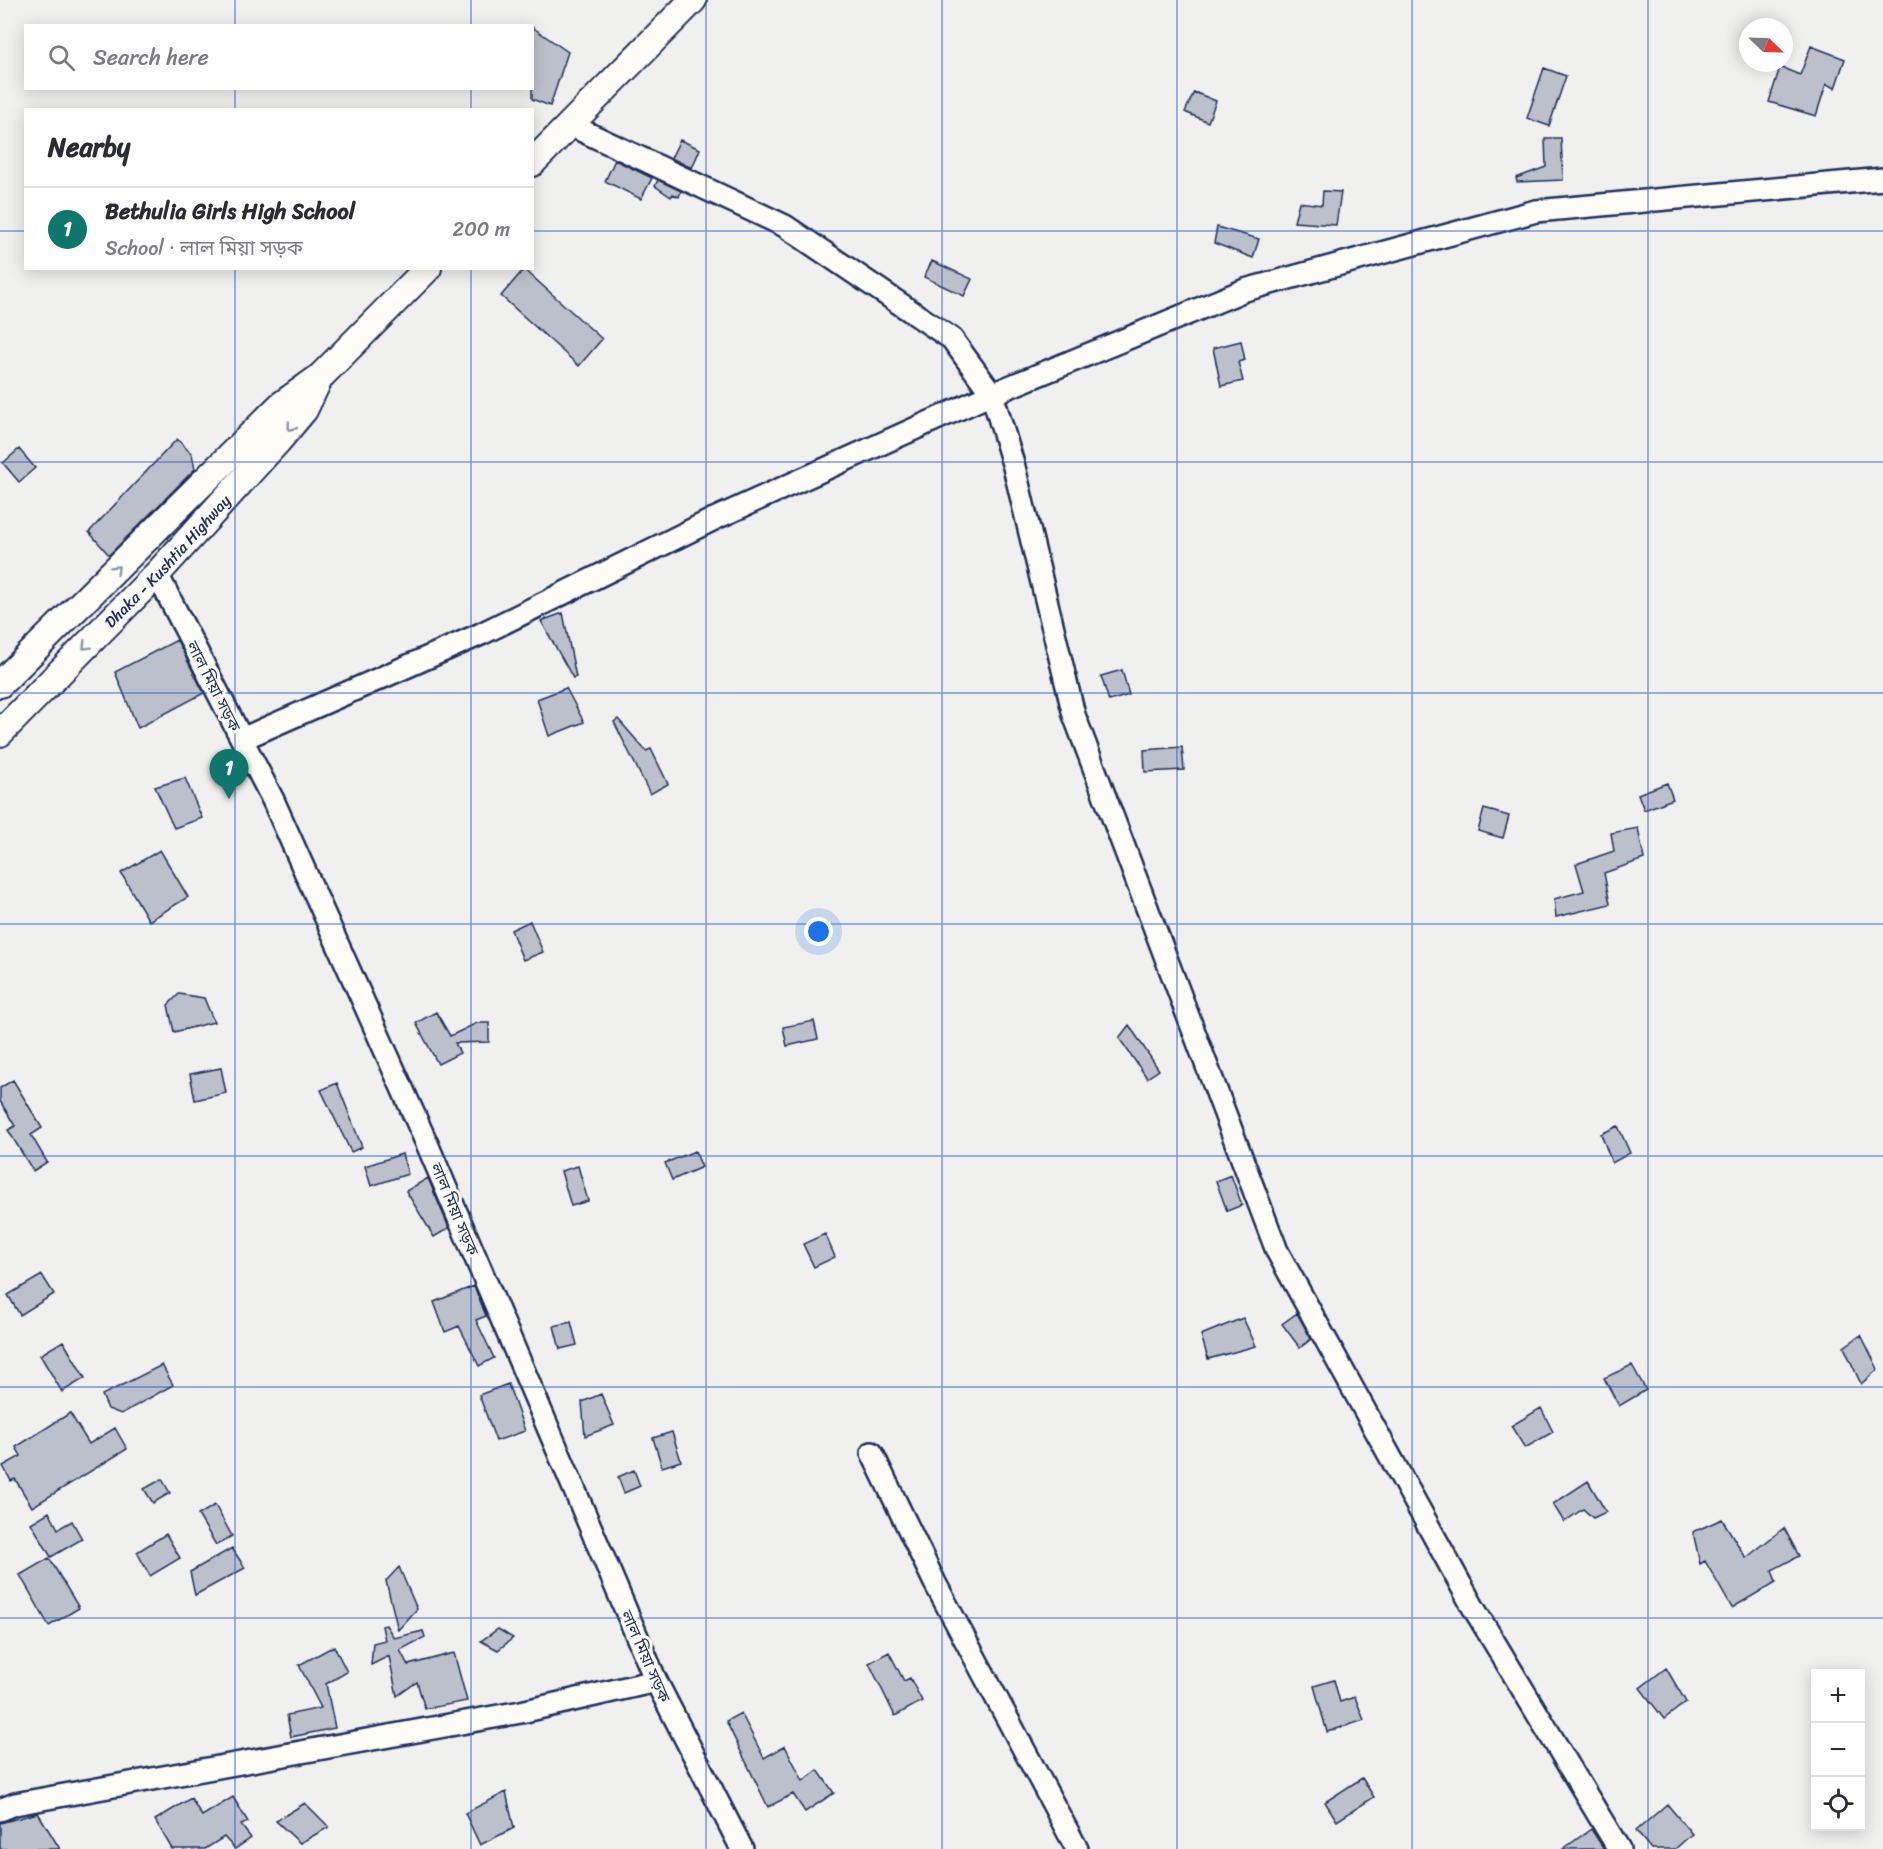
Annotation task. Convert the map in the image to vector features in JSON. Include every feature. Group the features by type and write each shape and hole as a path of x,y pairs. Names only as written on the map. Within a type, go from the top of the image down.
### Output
{"main road":[{"path":"534,161 693,0"},
{"name":"Dhaka - Kushtia Highway","path":"0,684 281,405 320,376 426,270"},
{"name":"Dhaka - Kushtia Highway","path":"0,733 157,574 291,427 304,410 320,376"}],"street":[{"path":"570,125 785,226 952,339 992,394 1014,467 1074,716 1277,1251 1473,1607 1619,1849"},
{"path":"242,740 482,634 714,519 992,394 1245,290 1536,212 1883,179"},
{"name":"লাল মিয়া সড়ক","path":"157,574 273,800 428,1146 656,1681 742,1849"},
{"path":"872,1453 935,1583 1077,1849"},
{"path":"0,1810 15,1804 71,1793 521,1712 656,1681"}],"building":[{"path":"534,28 568,52 550,106 532,99"},
{"path":"1811,46 1845,59 1835,88 1826,84 1816,116 1769,102 1778,72 1792,72 1800,75"},
{"path":"1544,68 1566,76 1549,126 1527,118"},
{"path":"1194,92 1216,101 1208,122 1185,112"},
{"path":"1545,138 1561,138 1563,180 1517,182 1516,178 1546,167"},
{"path":"680,140 700,149 692,168 671,158"},
{"path":"615,160 652,178 641,199 605,181"},
{"path":"658,180 681,191 679,197 673,194 671,197 655,186"},
{"path":"1323,191 1341,192 1336,225 1294,222 1299,202 1322,205"},
{"path":"1217,227 1259,239 1253,258 1214,243"},
{"path":"932,261 972,279 964,296 924,277"},
{"path":"525,270 602,339 579,366 501,296"},
{"path":"1241,341 1245,360 1238,362 1243,381 1221,386 1213,348"},
{"path":"177,439 192,454 195,469 109,555 89,532"},
{"path":"19,449 35,468 19,482 3,463"},
{"path":"563,613 576,677 573,678 541,621"},
{"path":"177,640 204,693 138,728 115,672"},
{"path":"1122,670 1129,695 1109,701 1101,676"},
{"path":"566,688 584,722 549,736 537,699"},
{"path":"618,719 646,751 651,749 668,784 650,794 614,722"},
{"path":"1182,747 1184,770 1145,772 1144,750"},
{"path":"185,778 202,818 174,828 155,787"},
{"path":"1667,783 1673,799 1644,810 1638,794"},
{"path":"1484,809 1509,816 1503,838 1478,831"},
{"path":"1638,828 1644,859 1604,873 1610,904 1556,917 1554,899 1584,891 1576,864 1614,851 1611,833"},
{"path":"160,850 188,897 149,921 121,873"},
{"path":"530,921 543,952 523,960 511,930"},
{"path":"179,994 204,998 214,1022 174,1032 168,1005"},
{"path":"436,1012 450,1036 477,1023 489,1023 489,1042 455,1043 460,1053 438,1064 416,1023"},
{"path":"814,1021 818,1039 787,1046 783,1027"},
{"path":"1129,1025 1159,1070 1147,1078 1119,1038"},
{"path":"221,1068 226,1093 195,1100 190,1074"},
{"path":"13,1080 42,1128 31,1135 47,1162 33,1171 8,1130 15,1126 0,1101 0,1088"},
{"path":"337,1083 362,1147 351,1152 321,1090"},
{"path":"1618,1126 1630,1153 1612,1163 1601,1134"},
{"path":"695,1151 702,1167 672,1180 665,1163"},
{"path":"402,1154 408,1174 371,1186 365,1166"},
{"path":"578,1166 588,1201 571,1206 561,1171"},
{"path":"1231,1175 1242,1205 1227,1211 1216,1181"},
{"path":"428,1178 449,1228 434,1237 406,1191"},
{"path":"825,1234 835,1257 814,1267 803,1244"},
{"path":"42,1275 54,1294 20,1315 8,1295"},
{"path":"474,1286 486,1316 476,1320 494,1358 479,1366 459,1326 445,1332 434,1302"},
{"path":"1297,1313 1311,1339 1300,1348 1282,1324"},
{"path":"1243,1318 1256,1346 1208,1359 1201,1335"},
{"path":"571,1322 577,1345 560,1349 554,1326"},
{"path":"1861,1335 1878,1369 1861,1384 1844,1347"},
{"path":"63,1341 85,1378 62,1392 40,1355"},
{"path":"162,1365 173,1385 121,1414 108,1409 102,1395"},
{"path":"1632,1365 1646,1390 1619,1406 1604,1378"},
{"path":"508,1384 525,1431 496,1441 479,1395"},
{"path":"601,1394 614,1425 585,1436 582,1402"},
{"path":"1541,1408 1553,1432 1525,1448 1511,1426"},
{"path":"70,1413 89,1444 115,1428 127,1449 32,1507 15,1479 11,1481 3,1466 21,1456 16,1447"},
{"path":"672,1432 681,1461 662,1467 653,1438"},
{"path":"634,1470 640,1486 624,1493 618,1477"},
{"path":"162,1479 170,1493 153,1503 144,1489"},
{"path":"1588,1481 1606,1512 1593,1518 1583,1509 1564,1522 1553,1504"},
{"path":"215,1505 232,1536 216,1545 198,1515"},
{"path":"49,1512 58,1529 72,1521 82,1539 51,1557 31,1523"},
{"path":"1722,1519 1746,1558 1784,1528 1799,1556 1772,1570 1776,1582 1732,1608 1705,1561 1700,1564 1693,1532"},
{"path":"166,1534 180,1558 150,1576 137,1552"},
{"path":"232,1548 245,1568 195,1595 190,1572"},
{"path":"49,1558 79,1608 49,1626 20,1575"},
{"path":"399,1567 417,1609 398,1630 386,1581"},
{"path":"386,1625 394,1638 423,1631 425,1637 400,1650 408,1665 454,1653 467,1701 425,1709 417,1682 397,1696 389,1656 371,1665 373,1643 385,1640 382,1626"},
{"path":"498,1629 513,1638 498,1650 481,1641"},
{"path":"334,1646 347,1672 326,1684 335,1728 291,1737 287,1715 321,1708 299,1665"},
{"path":"889,1652 904,1681 910,1678 922,1701 895,1716 869,1663"},
{"path":"1666,1668 1686,1702 1664,1719 1640,1688"},
{"path":"1334,1680 1340,1702 1355,1697 1364,1720 1327,1732 1314,1686"},
{"path":"741,1713 764,1758 785,1746 803,1781 818,1770 834,1793 805,1812 793,1794 768,1807 726,1721"},
{"path":"1362,1778 1374,1797 1337,1821 1325,1802"},
{"path":"506,1792 514,1828 480,1845 465,1813"},
{"path":"233,1797 248,1822 241,1825 251,1838 235,1849 224,1837 205,1849 172,1849 155,1820 191,1798 202,1816"},
{"path":"305,1803 329,1827 300,1843 276,1821"},
{"path":"1667,1804 1692,1834 1675,1849 1651,1849 1636,1831"},
{"path":"38,1813 60,1849 0,1849 0,1823"},
{"path":"1591,1829 1604,1849 1563,1849"}],"place":[{"name":"Bethulia Girls High School","path":"229,799"}]}
